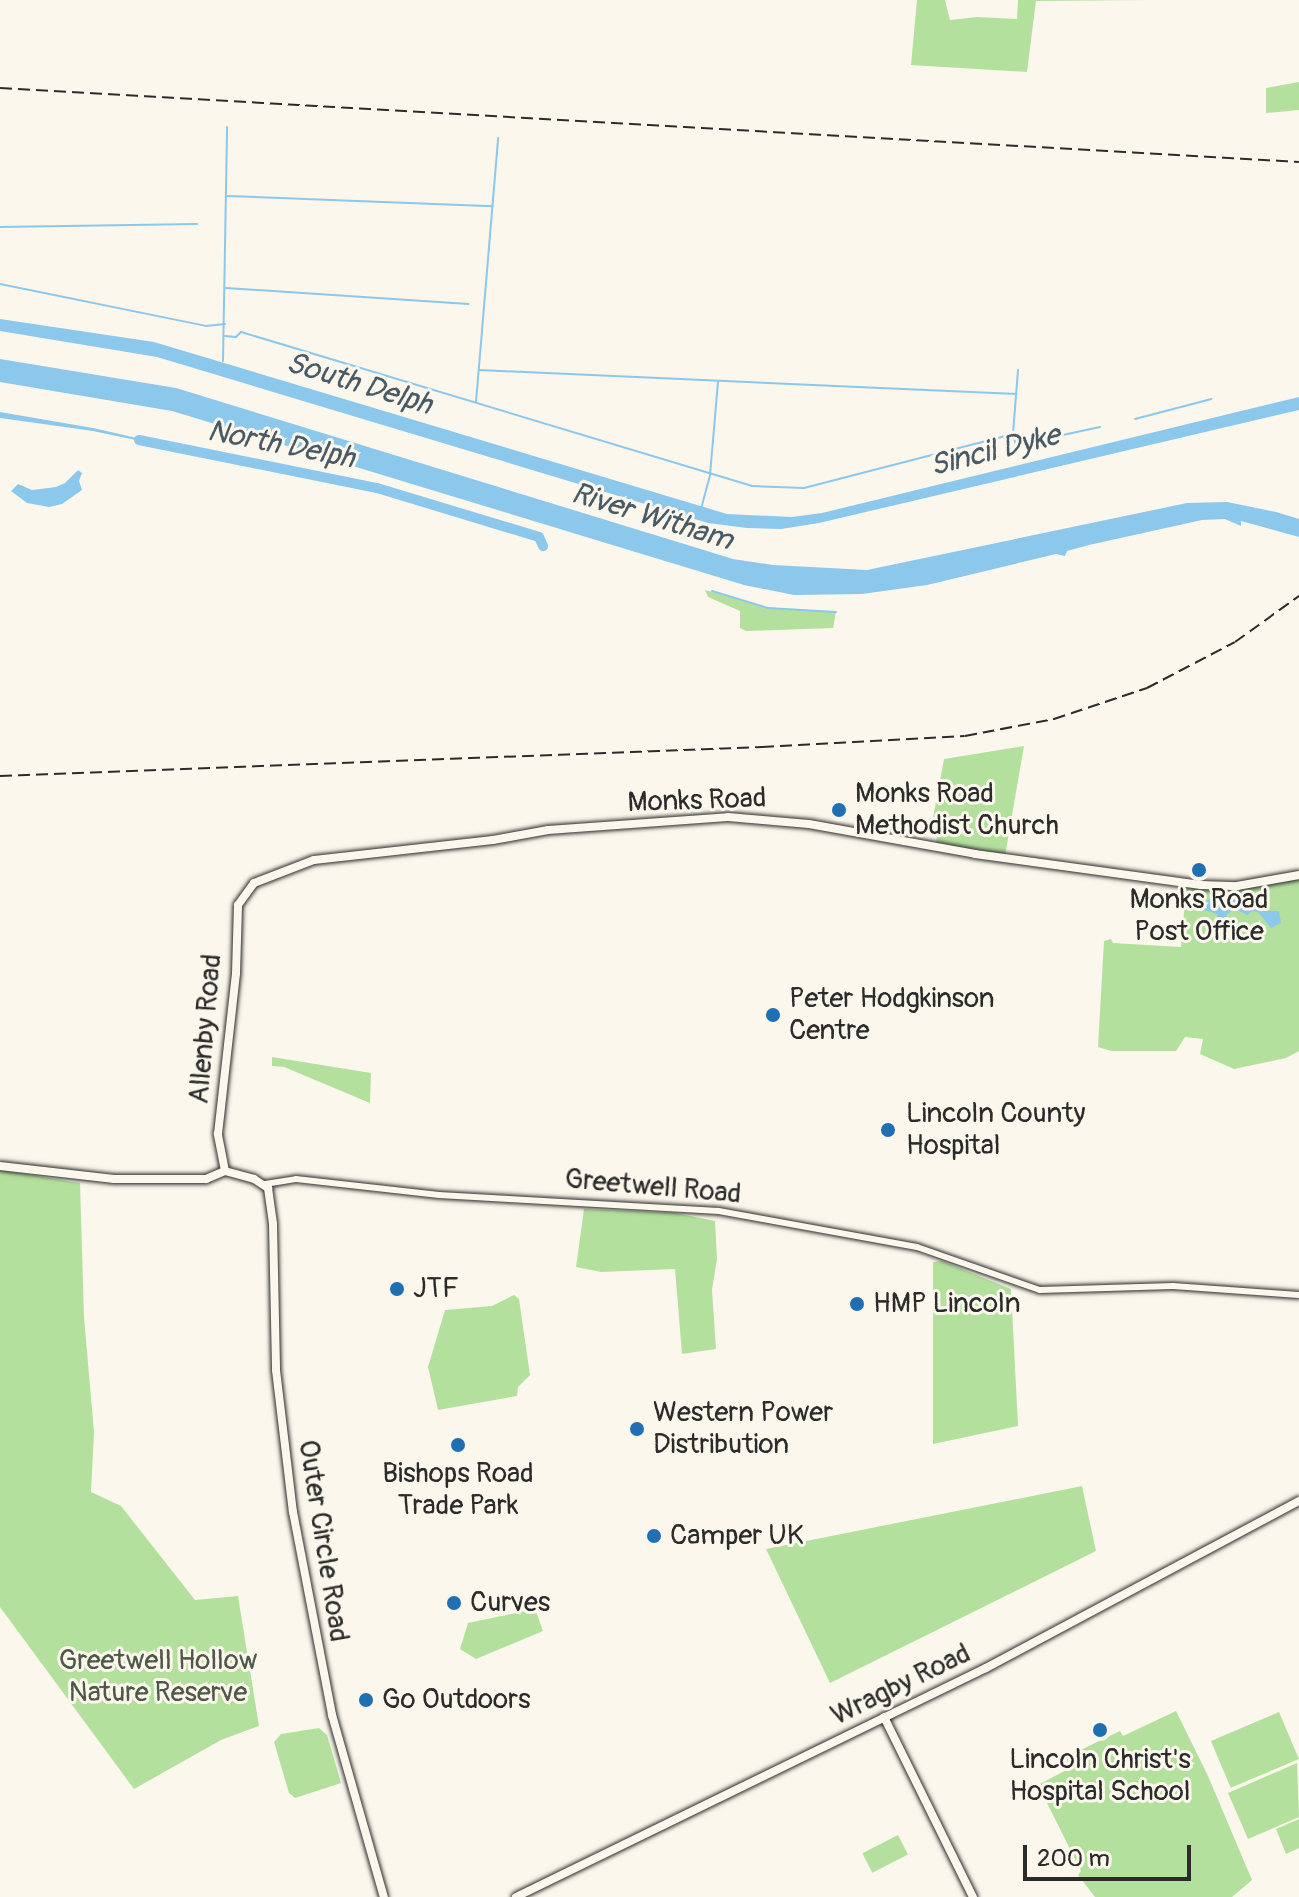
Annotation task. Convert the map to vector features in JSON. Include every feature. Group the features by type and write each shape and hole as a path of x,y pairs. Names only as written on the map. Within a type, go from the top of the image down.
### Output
{"main road":[{"name":"Monks Road","path":"244,891 258,880 291,867 340,856 493,840 548,830 728,817 809,824 975,854 1141,877 1235,886 1299,875"},
{"name":"Allenby Road","path":"225,1171 218,1134 236,973 238,905 244,891"},
{"name":"Greetwell Road","path":"0,1166 114,1179 208,1179 225,1171 265,1184"},
{"name":"Outer Circle Road","path":"265,1184 272,1210 276,1370 293,1512 332,1715 384,1897"},
{"name":"Wragby Road","path":"516,1897 1066,1627 1299,1501"},
{"path":"884,1717 973,1897"}],"street":[{"name":"Greetwell Road","path":"265,1184 296,1179 439,1195 719,1211 917,1247 1043,1291 1173,1286 1299,1295"}],"green space":[{"path":"917,0 945,0 950,20 977,17 1017,19 1018,0 1151,0 1036,1 1027,72 911,65"},
{"path":"1299,82 1299,110 1266,113 1266,88"},
{"path":"705,590 768,608 836,612 833,628 746,631 740,628 740,611 708,597"},
{"path":"1024,746 1005,856 936,845 937,836 930,834 944,759"},
{"path":"1299,877 1299,1051 1286,1058 1234,1069 1200,1054 1203,1039 1185,1037 1176,1051 1111,1051 1098,1047 1104,941 1111,939 1113,943 1181,947 1186,888 1233,890"},
{"path":"272,1057 371,1073 370,1103 284,1067 272,1066"},
{"name":"Greetwell Hollow Nature Reserve","path":"0,1170 80,1183 84,1317 94,1432 91,1492 121,1506 195,1600 238,1596 259,1726 221,1740 134,1789 0,1607"},
{"path":"584,1209 675,1213 715,1221 717,1259 712,1290 716,1349 682,1354 675,1269 601,1272 576,1267"},
{"path":"942,1261 1011,1289 1018,1426 933,1444 933,1262"},
{"path":"514,1295 519,1299 530,1375 518,1387 517,1396 438,1410 428,1367 445,1310 492,1306"},
{"path":"1082,1486 1096,1551 830,1683 766,1549"},
{"path":"535,1609 543,1631 476,1659 460,1649 468,1623"},
{"path":"1176,1711 1208,1776 1252,1880 1232,1897 1095,1897 1078,1875 1081,1871 1038,1785 1070,1768 1066,1757 1120,1731 1123,1736"},
{"path":"1279,1712 1299,1759 1231,1788 1211,1741"},
{"path":"319,1728 327,1735 341,1783 295,1798 289,1793 274,1742 281,1734"},
{"path":"1297,1763 1299,1817 1248,1839 1228,1793"},
{"path":"1299,1819 1299,1848 1286,1854 1276,1829"},
{"path":"898,1835 908,1855 872,1873 862,1853"}],"water":[{"path":"0,319 154,342 727,514 792,517 822,513 1299,397 1299,410 819,523 781,529 747,528 708,523 157,357 0,331"},
{"path":"0,359 176,388 733,559 773,565 867,570 1187,503 1227,502 1276,512 1299,519 1299,537 1241,521 1241,526 1225,519 1202,520 1089,545 1067,551 1065,556 1056,554 927,585 862,594 794,595 744,585 172,411 0,382"},
{"path":"0,412 93,428 150,443 93,431 0,418"},
{"path":"78,470 82,473 79,481 82,490 62,504 49,507 27,503 11,491 18,484 32,490 56,487"},
{"path":"1215,896 1236,897 1246,906 1261,898 1265,903 1263,911 1279,911 1281,923 1271,928 1258,912 1252,911 1248,915 1235,909 1226,915 1234,926 1219,930 1216,927 1217,914 1204,910 1203,903"}],"waterway":[{"path":"223,361 227,127"},
{"path":"476,402 498,138"},
{"path":"227,196 493,206"},
{"path":"0,227 197,224"},
{"path":"0,284 206,326 225,324"},
{"path":"226,288 468,304"},
{"path":"225,336 236,337 241,332 752,486 804,488 1013,434"},
{"path":"479,370 1016,394"},
{"name":"Sincil Dyke","path":"1018,370 1013,434 1016,445 1100,427"},
{"name":"River Witham","path":"701,509 710,475 718,381"},
{"path":"1135,419 1211,399"},
{"name":"North Delph","path":"139,440 377,488 539,537 543,546"},
{"path":"712,591 768,608 836,612"}],"railway":[{"path":"0,88 1299,162"},
{"path":"0,776 762,747 965,736 1054,719 1147,688 1235,642 1299,596"}],"place":[{"name":"Monks Road Methodist Church","path":"839,810"},
{"name":"Monks Road Post Office","path":"1199,870"},
{"name":"Peter Hodgkinson Centre","path":"773,1015"},
{"name":"Lincoln County Hospital","path":"888,1130"},
{"name":"JTF","path":"397,1289"},
{"name":"HMP Lincoln","path":"857,1304"},
{"name":"Western Power Distribution","path":"637,1429"},
{"name":"Bishops Road Trade Park","path":"458,1445"},
{"name":"Camper UK","path":"654,1536"},
{"name":"Curves","path":"454,1603"},
{"name":"Go Outdoors","path":"366,1700"},
{"name":"Lincoln Christ's Hospital School","path":"1100,1730"}],"water label":[{"name":"South Delph","path":"359,384"}]}
